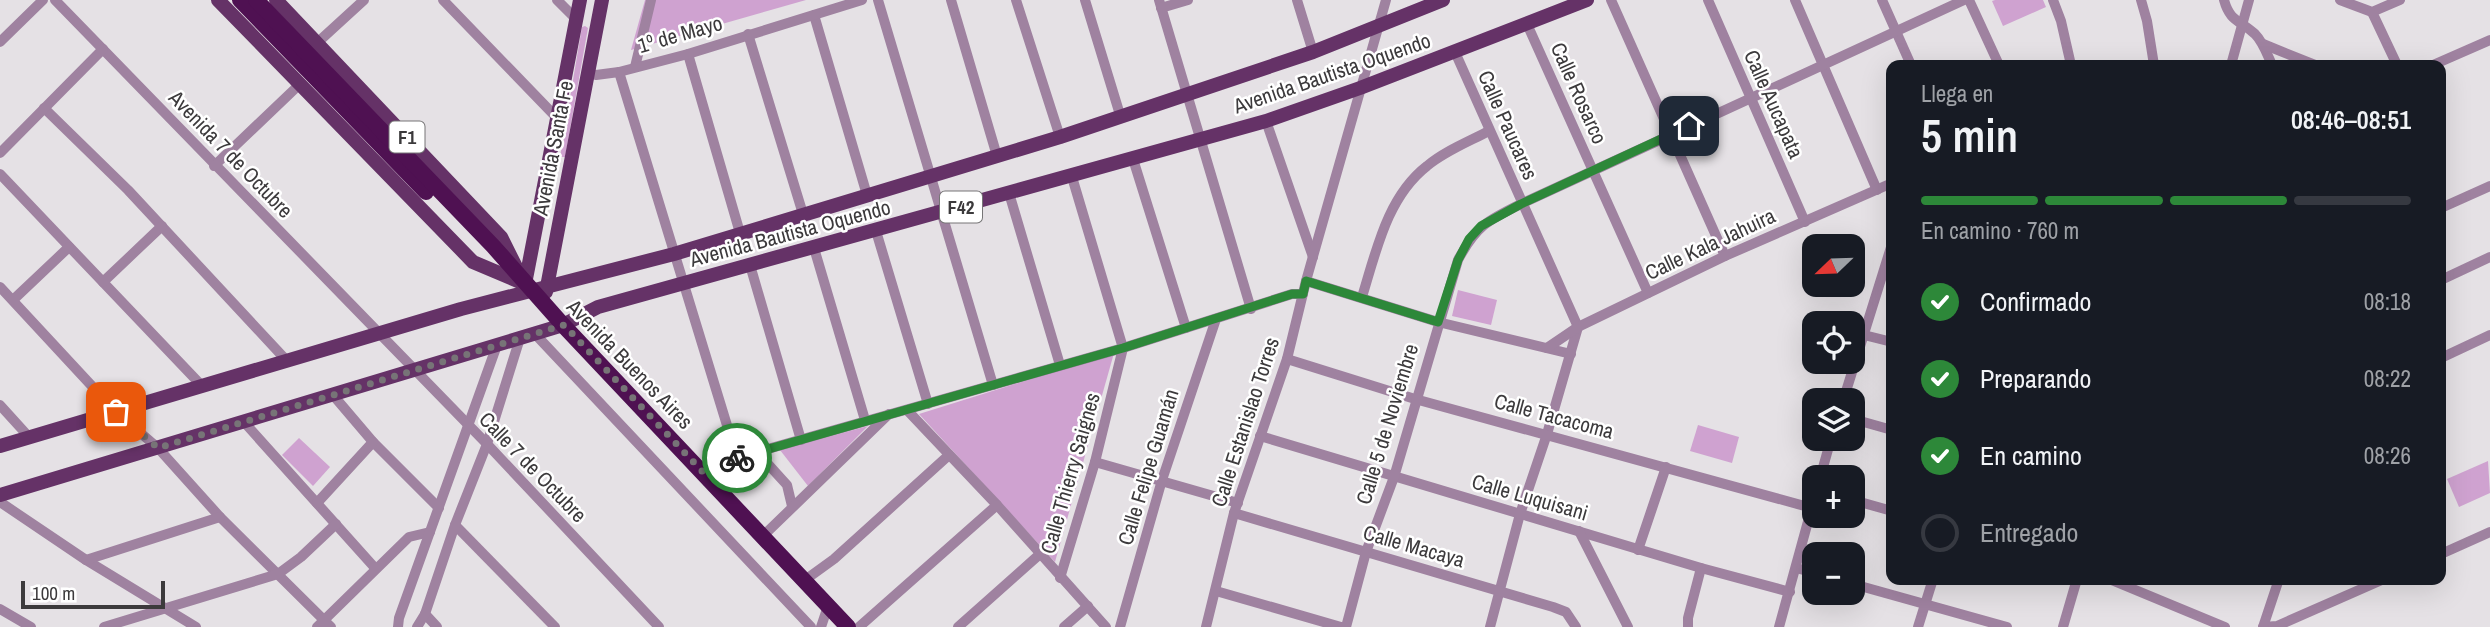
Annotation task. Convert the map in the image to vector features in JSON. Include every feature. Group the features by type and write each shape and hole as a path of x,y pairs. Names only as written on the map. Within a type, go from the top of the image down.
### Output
{"highway":[{"name":"Avenida Buenos Aires","path":"240,0 487,254 534,287"},
{"name":"Avenida Buenos Aires","path":"256,0 534,287 544,304 848,627"}],"main road":[{"name":"Avenida Buenos Aires","path":"219,0 473,262 534,287"},
{"name":"Avenida Buenos Aires","path":"276,0 501,237 534,287"},
{"name":"Avenida Santa Fe","path":"534,287 557,118 580,0"},
{"name":"Avenida Santa Fe","path":"534,287 589,73 602,0"},
{"name":"Avenida Bautista Oquendo","path":"0,446 534,287 674,254 1121,118 1313,52 1443,0"},
{"name":"Avenida Bautista Oquendo","path":"0,495 564,325 598,307 1266,121 1360,88 1587,0"}],"street":[{"path":"0,43 43,0"},
{"name":"Avenida 7 de Octubre","path":"54,0 380,334"},
{"path":"317,43 364,0"},
{"path":"443,0 557,118"},
{"path":"557,0 577,20"},
{"path":"635,67 651,0"},
{"name":"1º de Mayo","path":"589,73 596,75 619,72 688,54 814,15 838,4 862,0"},
{"path":"878,0 993,384"},
{"path":"951,0 997,156"},
{"path":"1016,0 1059,137"},
{"path":"1085,0 1121,118"},
{"path":"1188,0 1160,4 1251,309"},
{"path":"1297,0 1313,52"},
{"name":"Calle Estanislao Torres","path":"1206,627 1236,508 1287,359 1306,281 1386,0"},
{"path":"1611,0 1725,256"},
{"name":"Calle Aucapata","path":"1708,0 1805,222"},
{"path":"1795,0 1877,190"},
{"path":"1882,0 1909,60"},
{"name":"Calle 5 de Noviembre","path":"1343,627 1366,552 1394,477 1458,260 1469,239 1481,226 1521,204 1964,0"},
{"path":"1969,0 1997,60"},
{"path":"2053,0 2070,60"},
{"path":"2141,0 2153,60"},
{"path":"2224,0 2227,12 2254,33 2263,44 2270,60"},
{"path":"2232,60 2249,0"},
{"path":"2340,0 2372,12 2400,0"},
{"path":"2372,12 2395,60"},
{"path":"814,15 867,195"},
{"name":"Calle Rosarco","path":"1527,24 1648,293"},
{"path":"748,34 803,214"},
{"path":"2263,44 2303,60"},
{"path":"2446,60 2489,44"},
{"path":"0,153 103,49"},
{"name":"Calle Paucares","path":"1455,52 1578,327"},
{"path":"688,54 740,233"},
{"path":"619,72 737,458"},
{"path":"214,166 301,83"},
{"path":"44,108 162,226 287,361"},
{"path":"1266,121 1313,257"},
{"path":"1362,297 1379,240 1407,186 1425,167 1489,131"},
{"path":"1133,159 1186,328"},
{"path":"0,174 202,386"},
{"path":"1072,177 1123,348"},
{"name":"Calle Kala Jahuira","path":"1548,348 1578,327 1725,256 1886,186"},
{"path":"2446,206 2490,186"},
{"path":"1010,193 1060,365"},
{"path":"103,282 162,226"},
{"path":"876,230 928,404"},
{"path":"13,300 69,247"},
{"path":"814,248 864,420"},
{"path":"2446,278 2490,257"},
{"path":"750,265 801,440"},
{"path":"1865,332 1886,266"},
{"path":"1306,281 1438,322 1571,354"},
{"path":"0,287 116,412 158,448 324,625 375,568 410,537 430,532"},
{"path":"703,472 737,458 864,420 1123,348 1292,294 1303,294"},
{"name":"Calle Felipe Guamán","path":"1120,627 1162,480 1216,319"},
{"path":"1490,627 1520,514 1548,434 1578,327"},
{"name":"Calle 7 de Octubre","path":"380,334 659,627"},
{"path":"1865,335 1886,340"},
{"path":"2446,356 2490,335"},
{"path":"417,627 425,614 527,336 811,627"},
{"path":"398,627 497,345"},
{"name":"Calle Thierry Saignes","path":"1060,578 1095,462 1123,348"},
{"name":"Calle Tacacoma","path":"1287,359 1415,400 1548,434 1802,505"},
{"path":"333,395 373,442 439,508"},
{"path":"0,405 29,437"},
{"path":"907,410 997,505 1106,627"},
{"path":"763,536 890,414"},
{"path":"244,422 375,568"},
{"path":"1865,422 1886,428"},
{"name":"Calle Luquisani","path":"1260,436 1638,550 1790,592"},
{"path":"317,503 373,442"},
{"path":"757,452 773,467 786,485 792,506"},
{"path":"805,580 834,559 949,455"},
{"name":"Calle Macaya","path":"1095,462 1162,480 1366,552 1566,612 1576,627"},
{"path":"1638,550 1666,467"},
{"path":"0,502 86,560 196,627"},
{"path":"1865,504 1886,510"},
{"path":"859,627 997,505"},
{"path":"86,560 220,517"},
{"path":"104,627 278,574 301,557 336,524"},
{"path":"456,525 555,627"},
{"path":"1779,627 1806,528"},
{"path":"1579,531 1628,627"},
{"path":"2446,552 2490,532"},
{"path":"958,627 1040,554"},
{"path":"1688,627 1701,568"},
{"path":"1796,568 1802,570"},
{"path":"1918,627 1931,585"},
{"path":"2063,627 2075,585"},
{"path":"2124,585 2225,627"},
{"path":"2276,585 2263,627 2277,626 2370,585"},
{"path":"1865,587 2007,627"},
{"path":"1216,591 1343,627"},
{"path":"821,627 828,606"},
{"path":"1063,627 1088,606"},
{"path":"0,608 31,627"},
{"path":"425,614 437,627"}],"shaded area":[{"path":"645,0 806,0 631,50"},
{"path":"2043,0 2046,7 2003,26 1992,1"},
{"path":"582,27 588,28 565,157 560,157"},
{"path":"1458,290 1497,300 1491,325 1452,316"},
{"path":"1114,353 1055,562 919,414"},
{"path":"1698,425 1739,437 1732,463 1690,451"},
{"path":"868,426 808,486 780,450"},
{"path":"299,438 330,467 313,486 282,455"},
{"path":"2488,461 2490,493 2459,507 2447,479"}],"way so far":[{"path":"116,412 158,448 564,325 703,472 737,458"}],"route":[{"path":"737,458 1123,348 1292,294 1303,294 1306,281 1438,322 1458,260 1469,239 1481,226 1521,204 1689,126"}]}
